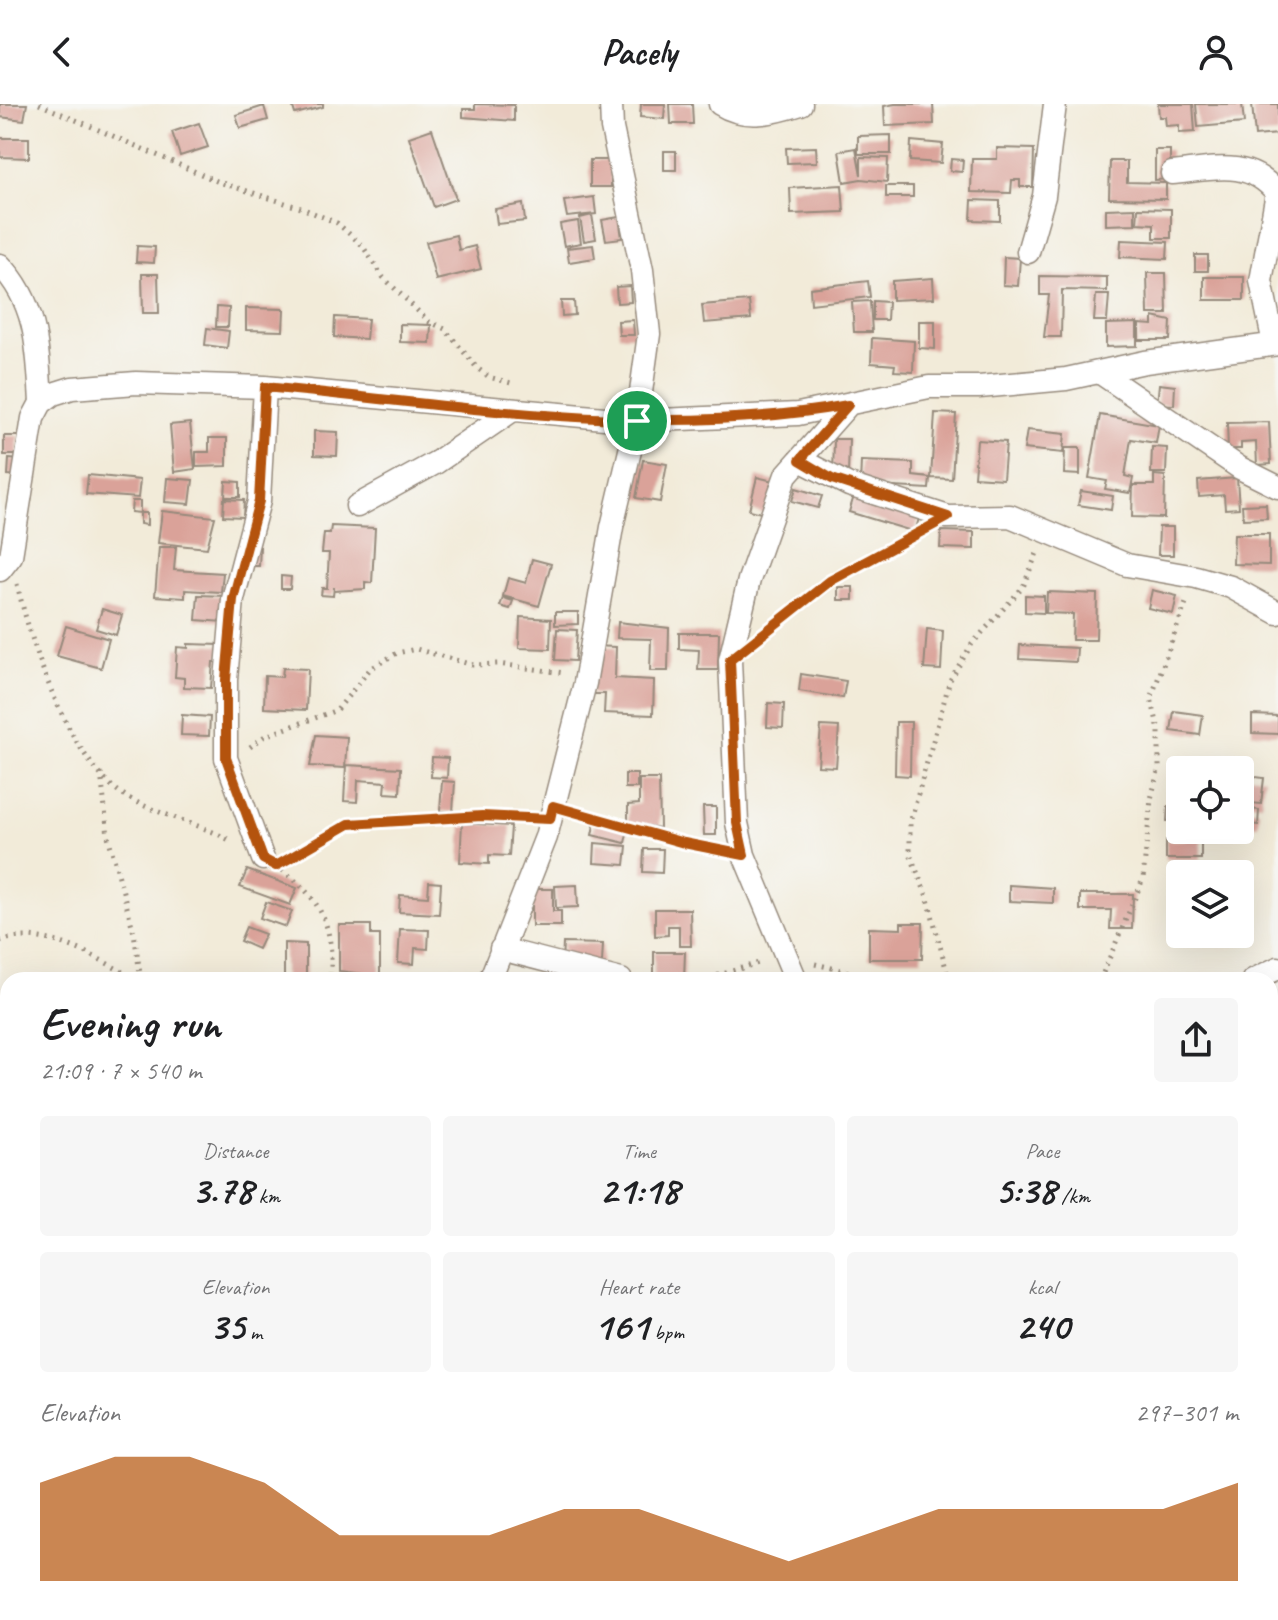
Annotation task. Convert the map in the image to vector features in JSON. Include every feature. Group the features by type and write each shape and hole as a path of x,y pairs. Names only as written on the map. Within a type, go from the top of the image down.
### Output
{"street":[{"path":"493,972 552,812 585,683 612,527 637,421 649,334 642,270 612,128 611,104"},
{"path":"720,104 732,112 757,115 801,104"},
{"path":"1028,252 1044,196 1055,104"},
{"path":"6,563 33,418 41,403 53,394 72,388 136,383 265,387 637,421 798,414 929,387 979,387 1066,379 1276,344 1261,281 1277,193 1264,177 1246,169 1172,173"},
{"path":"0,265 30,312 38,342 41,403"},
{"path":"1099,372 1240,468 1278,487"},
{"path":"263,859 226,758 226,680 233,599 259,501 265,387"},
{"path":"793,972 744,855 737,823 730,660 749,580 786,475 848,405"},
{"path":"357,506 437,462 513,410"},
{"path":"800,460 832,479 948,517 1010,516 1047,528 1127,565 1196,577 1231,587 1278,613"},
{"path":"501,949 590,972"}],"path":[{"path":"39,104 219,182 337,223 362,245 383,277 428,321 445,329 477,368 489,377 516,384"},
{"path":"730,660 830,581 948,517"},
{"path":"947,972 928,899 910,854 910,823 950,680 972,644 1023,587 1047,528"},
{"path":"6,563 44,680 101,773 123,795 210,829 263,859"},
{"path":"1103,972 1143,879 1151,799 1159,767 1159,730 1151,698 1196,577"},
{"path":"226,743 252,747 265,736 323,718 337,710 370,669 397,653 416,649 473,665 498,664 564,673 585,683"},
{"path":"101,773 108,836 134,933 137,972"},
{"path":"331,972 333,944 320,910 302,885 276,866 349,824 552,812 744,855"},
{"path":"0,941 13,937 42,937 98,958 123,972"}],"building":[{"path":"0,104 27,104 24,120 0,117"},
{"path":"292,104 323,104 323,107 295,114"},
{"path":"475,104 514,105 514,121 463,117 463,109 475,109"},
{"path":"641,104 665,104 664,119 640,117"},
{"path":"670,104 692,104 693,124 671,124"},
{"path":"933,104 934,124 885,126 884,106"},
{"path":"1158,104 1193,104 1195,132 1179,133 1179,125 1166,126 1165,117 1159,117"},
{"path":"1196,104 1242,104 1244,123 1198,127"},
{"path":"1252,104 1278,104 1278,134 1255,136"},
{"path":"264,106 268,120 240,128 236,115"},
{"path":"199,123 208,147 180,156 172,132"},
{"path":"432,129 456,199 434,207 409,137"},
{"path":"891,135 891,154 858,154 858,136"},
{"path":"0,138 29,138 29,158 0,157"},
{"path":"911,141 943,144 941,163 910,161"},
{"path":"816,147 817,162 787,163 786,148"},
{"path":"856,148 861,175 861,157 888,158 887,182 861,179 844,182 839,151"},
{"path":"997,148 1034,149 1033,187 1020,187 1020,180 1012,180 1011,193 971,192 972,159 997,159"},
{"path":"1155,150 1170,150 1170,179 1155,180"},
{"path":"664,151 676,151 676,170 664,170"},
{"path":"951,159 963,160 962,172 950,171"},
{"path":"590,160 611,160 611,187 590,187"},
{"path":"1110,161 1127,161 1127,182 1166,183 1166,199 1109,198"},
{"path":"842,185 844,212 791,214 790,188"},
{"path":"886,186 913,186 913,197 886,197"},
{"path":"594,197 596,214 567,217 564,201"},
{"path":"972,200 1000,201 1000,221 971,220"},
{"path":"523,204 525,221 497,224 495,209"},
{"path":"1135,208 1135,224 1106,225 1106,209"},
{"path":"1138,208 1171,209 1171,238 1154,238 1154,224 1137,223"},
{"path":"592,215 596,239 584,241 580,218"},
{"path":"619,217 622,238 606,240 602,220"},
{"path":"578,221 581,243 564,246 560,224"},
{"path":"456,235 459,250 475,246 481,269 436,280 426,242"},
{"path":"1121,240 1168,242 1167,259 1120,257"},
{"path":"593,245 595,258 569,262 567,248"},
{"path":"137,246 155,247 154,263 136,262"},
{"path":"1195,255 1208,255 1208,271 1195,271"},
{"path":"1004,257 1020,258 1018,286 1003,285"},
{"path":"1147,273 1166,273 1167,314 1148,314"},
{"path":"142,274 158,274 159,313 143,313"},
{"path":"1040,276 1107,277 1107,291 1062,290 1061,337 1044,337 1049,295 1040,295"},
{"path":"1204,277 1244,277 1244,300 1204,300"},
{"path":"933,278 934,298 892,300 892,281"},
{"path":"868,281 870,297 811,304 810,288"},
{"path":"630,286 631,302 617,303 616,287"},
{"path":"1096,295 1109,295 1107,321 1094,321"},
{"path":"561,301 574,301 575,315 562,316"},
{"path":"749,301 751,319 704,323 702,305"},
{"path":"870,301 872,332 854,332 852,302"},
{"path":"873,301 888,302 887,320 873,320"},
{"path":"217,307 229,308 228,327 216,327"},
{"path":"246,308 284,309 283,331 246,330"},
{"path":"335,317 368,319 366,339 334,337"},
{"path":"1153,317 1171,321 1170,340 1139,340 1139,324 1153,325"},
{"path":"633,320 634,335 619,335 618,321"},
{"path":"919,321 935,321 935,349 919,348"},
{"path":"1137,323 1137,346 1106,347 1106,324"},
{"path":"400,324 431,325 430,343 400,342"},
{"path":"207,328 229,331 227,348 205,345"},
{"path":"872,338 914,341 913,372 894,371 895,365 871,363"},
{"path":"1159,384 1175,386 1174,405 1157,404"},
{"path":"935,413 956,414 952,479 931,478"},
{"path":"1100,415 1159,425 1156,443 1131,439 1125,476 1133,478 1130,493 1105,489 1107,481 1089,478"},
{"path":"1269,422 1271,464 1257,465 1256,442 1241,443 1241,449 1228,449 1227,423"},
{"path":"190,423 195,469 174,472 170,425"},
{"path":"1027,430 1065,434 1063,453 1024,449"},
{"path":"314,431 338,432 337,456 314,455"},
{"path":"4,436 18,436 18,455 4,455"},
{"path":"209,438 227,438 227,466 196,467 196,452 209,452"},
{"path":"834,439 849,439 848,477 833,477"},
{"path":"977,440 1006,442 1003,479 974,477"},
{"path":"1152,447 1167,448 1166,473 1151,473"},
{"path":"1065,448 1080,448 1080,475 1064,474"},
{"path":"9,459 20,460 19,476 8,475"},
{"path":"643,460 667,464 660,502 636,498"},
{"path":"861,461 913,463 913,476 930,478 929,489 860,485"},
{"path":"88,475 140,480 138,498 86,494"},
{"path":"1154,475 1165,476 1164,518 1132,517 1133,485 1154,485"},
{"path":"757,477 781,483 773,516 749,510"},
{"path":"167,478 193,480 190,504 165,502"},
{"path":"1237,478 1239,508 1225,509 1224,495 1199,497 1198,481"},
{"path":"226,481 240,482 240,497 225,497"},
{"path":"796,488 822,496 818,508 792,501"},
{"path":"1081,491 1113,496 1111,510 1078,505"},
{"path":"854,496 920,515 915,532 849,512"},
{"path":"224,499 244,500 243,517 223,516"},
{"path":"132,501 140,501 140,513 131,512"},
{"path":"1266,504 1267,518 1243,519 1242,505"},
{"path":"162,511 215,517 207,548 158,543"},
{"path":"140,513 147,513 147,525 140,524"},
{"path":"331,526 375,528 372,583 365,582 365,589 334,591 334,587 333,596 321,595 322,588 327,588 329,553 322,553 324,533 330,533"},
{"path":"1159,527 1173,527 1173,555 1158,555"},
{"path":"941,531 974,532 974,549 940,548"},
{"path":"1234,534 1269,534 1269,565 1233,564"},
{"path":"159,547 176,547 174,570 223,573 221,592 185,590 185,598 155,596"},
{"path":"251,547 260,547 259,566 250,566"},
{"path":"532,559 551,564 539,606 503,596 508,578 526,583"},
{"path":"281,576 291,577 290,589 281,589"},
{"path":"838,587 853,587 853,600 838,600"},
{"path":"1152,590 1177,596 1173,614 1148,608"},
{"path":"1047,592 1097,594 1096,640 1072,640 1073,614 1046,613"},
{"path":"198,595 226,596 224,622 196,620"},
{"path":"1025,595 1044,596 1044,613 1025,612"},
{"path":"503,598 513,601 510,609 500,606"},
{"path":"102,609 122,615 116,635 96,629"},
{"path":"555,612 578,612 578,624 555,625"},
{"path":"520,617 551,619 550,649 519,648"},
{"path":"618,622 669,628 668,671 650,671 651,639 617,638"},
{"path":"66,626 109,639 101,668 57,656"},
{"path":"557,629 577,630 575,661 555,660"},
{"path":"927,629 943,631 941,670 924,669"},
{"path":"679,633 719,633 718,670 698,670 699,650 679,649"},
{"path":"188,644 221,645 220,662 213,662 211,688 184,687 184,678 175,677 177,647 188,648"},
{"path":"1020,645 1077,648 1076,662 1019,659"},
{"path":"593,646 616,647 615,678 654,680 653,715 604,713 605,694 592,694"},
{"path":"283,668 308,669 306,710 264,708 265,676 282,677"},
{"path":"801,674 846,681 843,698 799,691"},
{"path":"768,703 784,704 783,728 767,727"},
{"path":"1174,711 1203,715 1200,735 1171,731"},
{"path":"182,715 210,717 209,736 181,735"},
{"path":"1252,715 1278,716 1278,734 1252,733"},
{"path":"896,722 911,722 910,776 895,775"},
{"path":"821,726 839,727 836,767 818,766"},
{"path":"316,735 347,737 345,768 310,766"},
{"path":"432,757 448,758 447,778 431,777"},
{"path":"346,765 401,768 400,794 385,793 386,782 358,780 357,802 344,801"},
{"path":"625,774 637,774 637,788 625,788"},
{"path":"1254,777 1264,778 1261,804 1254,803"},
{"path":"639,779 659,779 660,828 628,823 628,805 639,804"},
{"path":"442,781 455,782 453,812 440,811"},
{"path":"703,807 716,807 716,835 704,835"},
{"path":"1254,809 1259,810 1258,825 1254,825"},
{"path":"595,820 628,829 625,843 592,835"},
{"path":"462,823 511,826 509,856 489,855 489,864 460,862"},
{"path":"595,843 627,846 625,865 594,863"},
{"path":"1166,844 1201,844 1201,859 1166,859"},
{"path":"644,849 663,849 662,873 643,872"},
{"path":"247,870 297,888 290,905 240,887"},
{"path":"429,882 441,883 439,914 399,912 400,895 428,897"},
{"path":"577,885 578,907 556,908 555,886"},
{"path":"1009,885 1053,888 1053,903 1009,901"},
{"path":"532,889 553,889 553,911 561,911 561,926 532,926"},
{"path":"1080,894 1133,894 1132,929 1110,929 1111,910 1080,910"},
{"path":"266,902 292,911 286,927 260,918"},
{"path":"655,909 690,909 691,946 679,946 679,926 668,926 668,935 655,936"},
{"path":"901,923 923,923 922,959 869,959 869,928 901,929"},
{"path":"339,925 371,925 371,935 380,935 380,972 339,971"},
{"path":"246,927 265,934 258,949 240,941"},
{"path":"400,929 429,930 428,949 415,948 414,964 398,963"},
{"path":"284,943 306,944 306,972 284,972"},
{"path":"563,943 603,944 602,963 562,962"},
{"path":"654,952 685,952 684,972 654,972"}],"route":[{"path":"265,387 637,421 798,414 848,405 800,460 832,479 948,517 874,554 830,581 775,621 730,660 737,823 744,855 684,843 553,806 550,819 482,816 349,824 276,866 263,859 226,758 226,680 233,599 259,501 265,387"}]}
